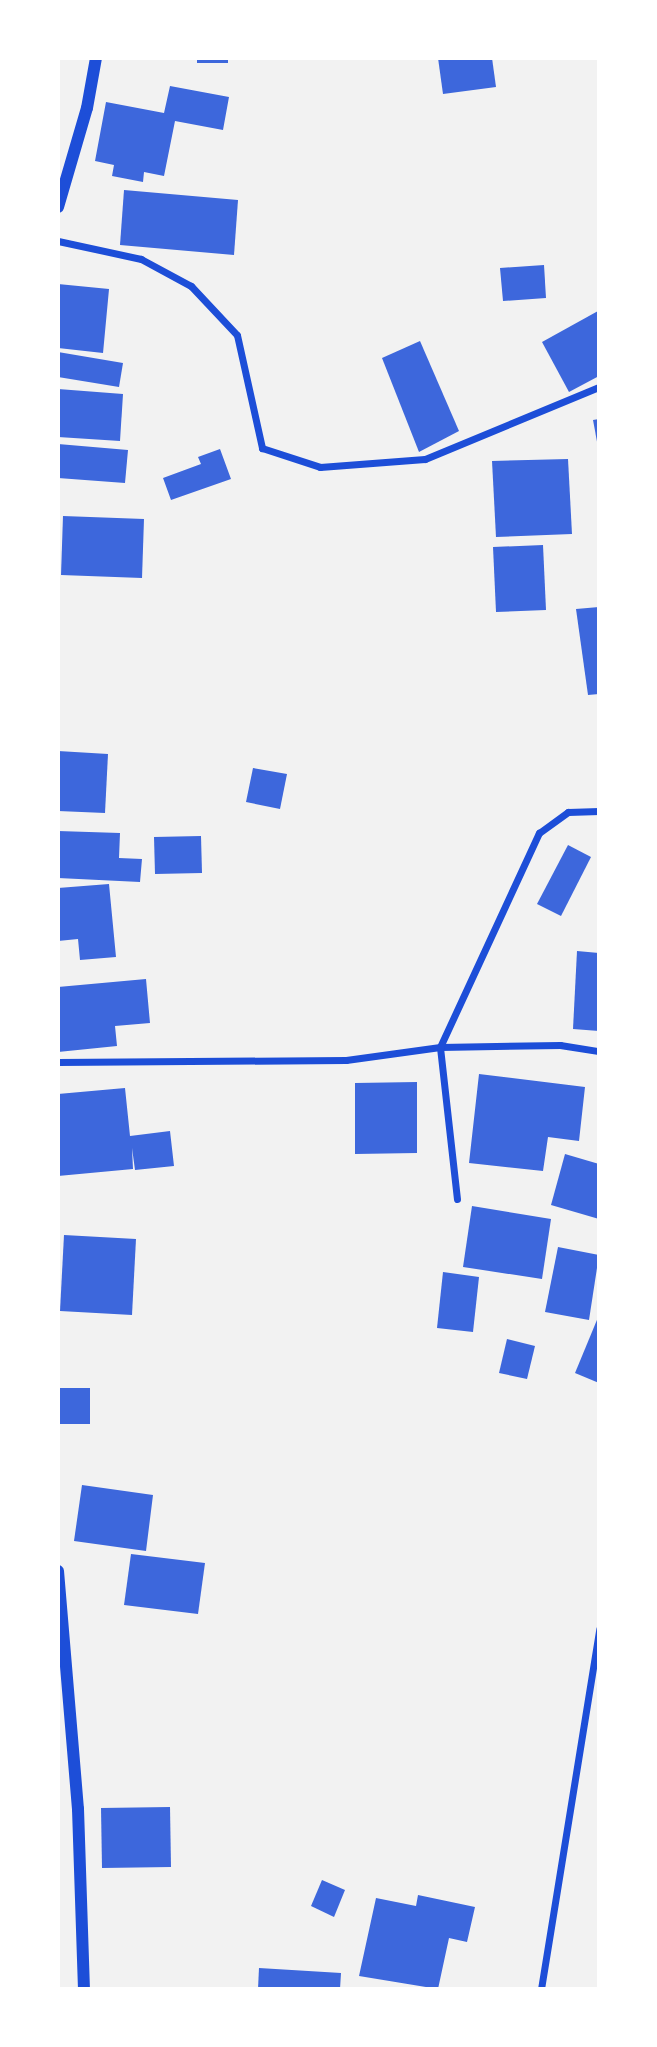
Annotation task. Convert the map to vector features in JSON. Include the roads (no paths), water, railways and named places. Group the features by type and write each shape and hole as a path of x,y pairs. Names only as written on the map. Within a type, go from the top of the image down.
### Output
{"street":[{"path":"58,207 88,108 96,58"},
{"path":"58,242 141,259 191,286 237,335 262,447 320,467 425,459 599,387"},
{"path":"457,1199 440,1047 540,833 568,812 599,811"},
{"path":"58,1062 346,1060 440,1047 560,1045 599,1051"},
{"path":"58,1570 78,1809 84,1989"},
{"path":"541,1989 599,1629"}]}
